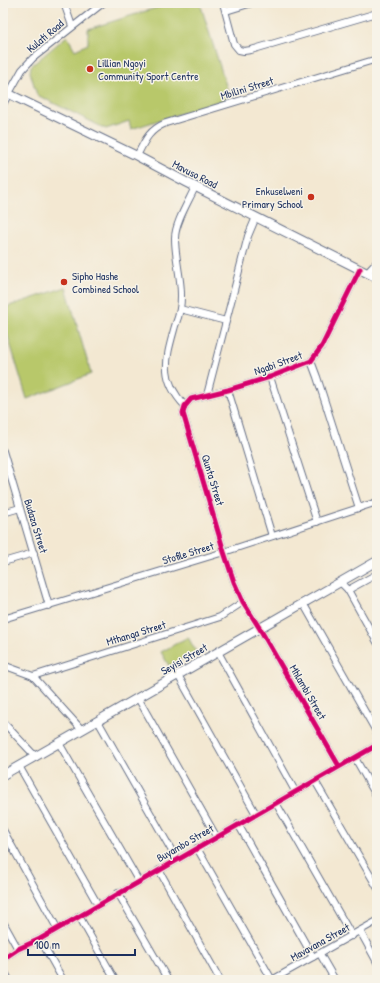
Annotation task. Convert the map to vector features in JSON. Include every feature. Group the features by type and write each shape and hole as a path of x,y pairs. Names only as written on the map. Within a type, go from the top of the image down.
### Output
{"street":[{"path":"64,3 72,26"},
{"name":"Kulati Road","path":"3,104 6,93 27,64 72,26 103,3"},
{"path":"223,3 234,44 238,50 244,51 377,13"},
{"path":"226,11 252,3"},
{"name":"Mbilini Street","path":"137,156 152,131 166,123 377,59"},
{"name":"Mavuso Road","path":"6,93 137,156 195,187 377,278"},
{"path":"185,406 173,392 166,366 167,355 180,309 181,291 176,234 195,187"},
{"path":"207,395 248,236 256,217"},
{"name":"Ngabi Street","path":"185,406 191,399 228,390 270,377 311,361 322,346 363,271 377,262"},
{"path":"180,309 226,321"},
{"path":"311,361 359,508"},
{"path":"270,377 317,522"},
{"path":"228,390 272,536"},
{"name":"Qunta Street","path":"185,406 183,413 224,552 234,582 243,602"},
{"name":"Budaza Street","path":"3,452 5,466 20,508 49,606"},
{"name":"Stofile Street","path":"3,619 376,504"},
{"path":"3,513 20,508"},
{"path":"3,562 34,553"},
{"name":"Seyisi Street","path":"3,775 377,561"},
{"path":"348,590 377,574"},
{"path":"340,582 348,590 377,642"},
{"name":"Mhlambi Street","path":"243,602 339,766"},
{"name":"Mthanga Street","path":"33,676 220,617 243,602"},
{"path":"303,604 377,733"},
{"path":"218,652 295,791"},
{"path":"3,665 33,676 82,730"},
{"path":"178,675 256,814"},
{"path":"138,698 216,836"},
{"path":"98,721 177,860"},
{"path":"3,722 36,757"},
{"path":"59,743 138,882"},
{"name":"Buyambo Street","path":"3,959 18,949 118,894 216,836 377,745"},
{"path":"355,758 377,797"},
{"path":"19,766 98,905"},
{"path":"315,781 377,887"},
{"path":"276,803 352,936"},
{"path":"238,824 313,957"},
{"path":"3,830 57,928"},
{"path":"198,848 272,980"},
{"path":"159,870 220,980"},
{"path":"118,894 168,980"},
{"path":"79,916 115,980"},
{"name":"Mavavana Street","path":"272,980 281,978 313,957 377,921"},
{"path":"3,922 18,949"},
{"path":"360,931 377,962"},
{"path":"40,938 63,980"},
{"path":"320,954 335,980"},
{"path":"3,969 9,980"}],"green space":[{"path":"172,3 200,3 230,98 131,129 129,121 106,129 37,95 30,72 31,66 67,36 75,50 88,44 88,29"},
{"path":"66,287 91,374 27,399 3,320 3,308"},
{"path":"188,637 196,652 169,666 161,652"}],"cycle path":[{"path":"339,766 243,602 234,582 183,413 185,406 191,399 228,390 270,377 311,361 322,346 360,269"},
{"path":"3,959 18,949 40,939 377,745"}],"place":[{"name":"Lillian Ngoyi Community Sport Centre","path":"90,69"},
{"name":"Enkuselweni Primary School","path":"311,197"},
{"name":"Sipho Hashe Combined School","path":"64,282"}]}
